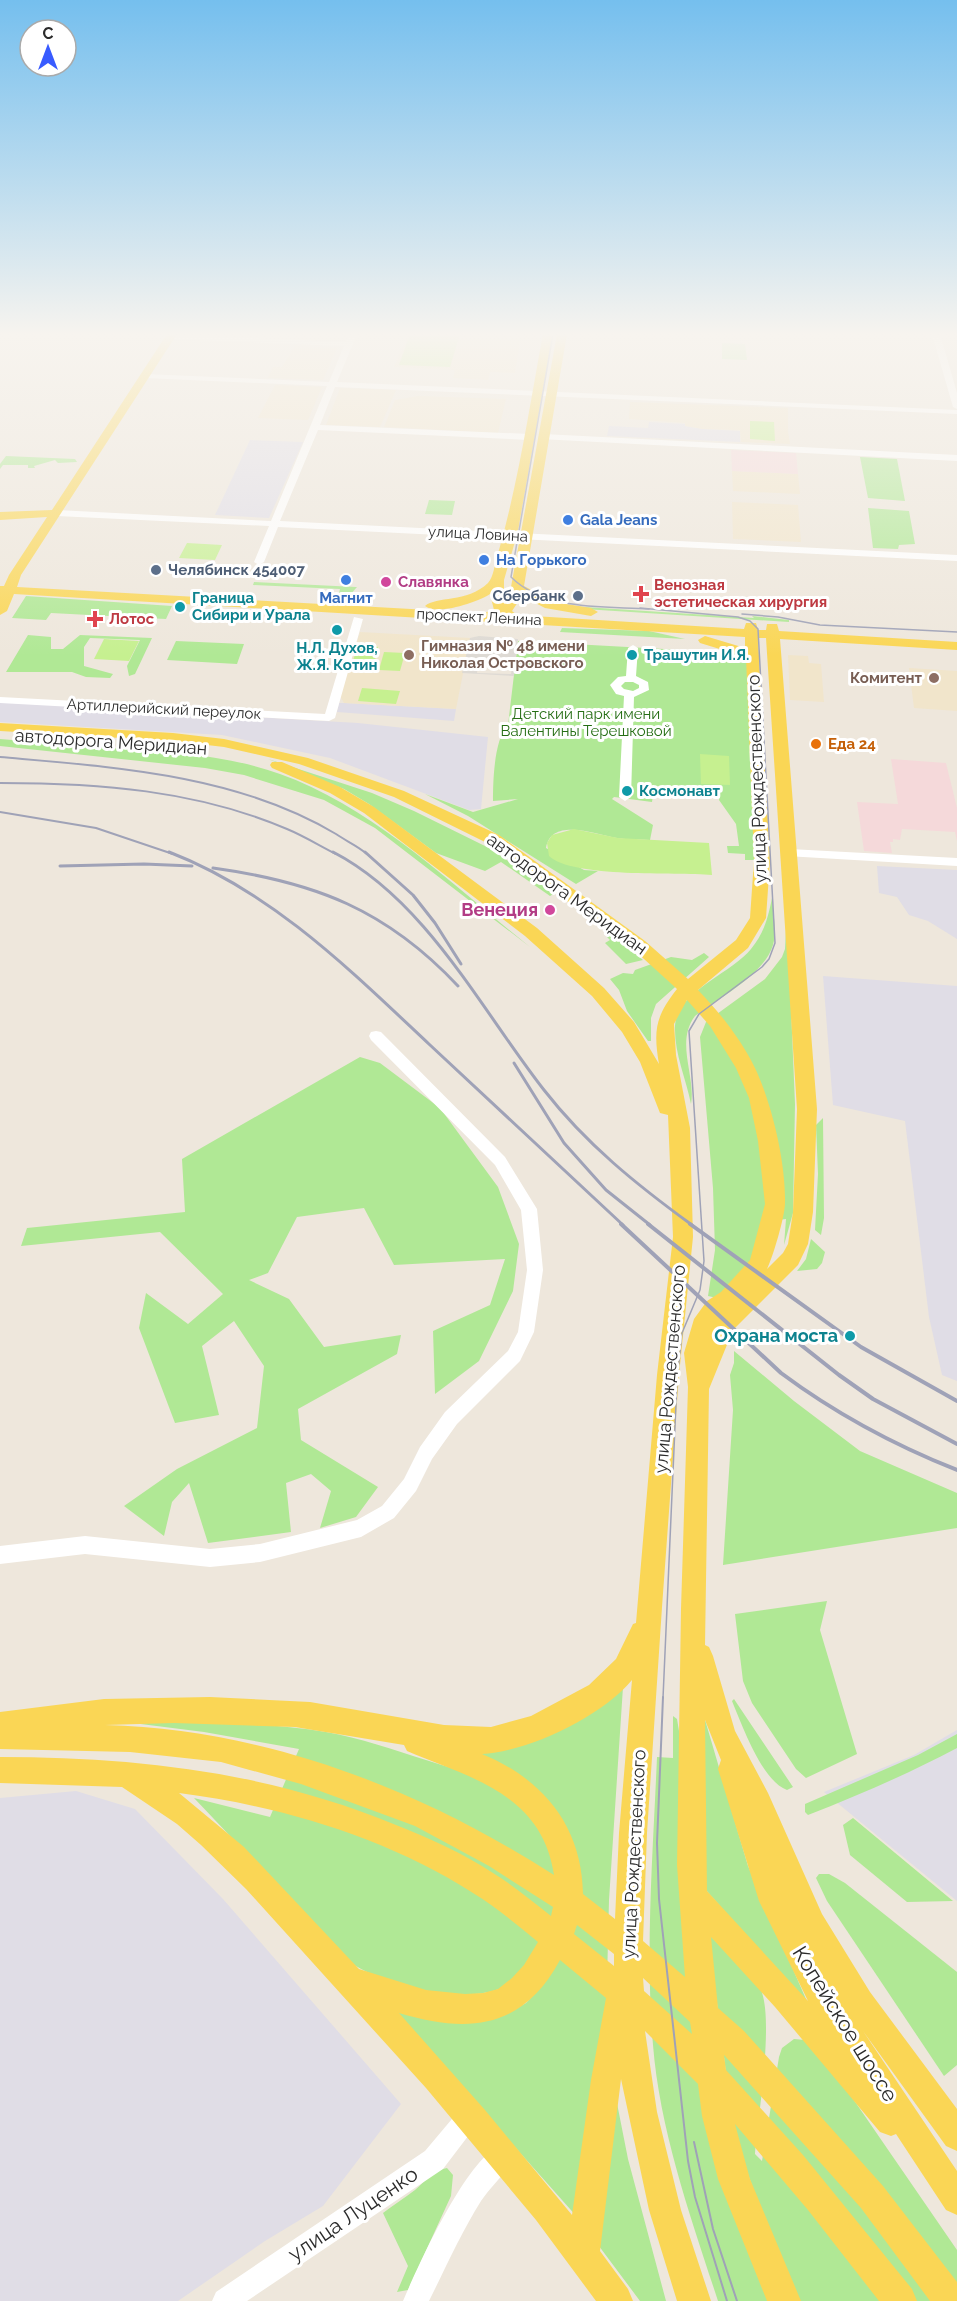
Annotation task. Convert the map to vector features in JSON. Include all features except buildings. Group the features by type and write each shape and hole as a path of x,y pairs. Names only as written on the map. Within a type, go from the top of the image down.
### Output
{"main road":[{"path":"0,611 6,601 5,587 54,518 103,441"},
{"path":"520,620 503,611 496,604 528,441"},
{"path":"473,617 503,611 513,604 542,441"},
{"name":"улица Ловина","path":"0,516 54,518"},
{"path":"0,525 54,518"},
{"path":"423,607 480,596 491,590 500,576"},
{"name":"проспект Ленина","path":"5,587 520,620 752,630"},
{"name":"проспект Ленина","path":"5,587 626,617 826,639 957,646"},
{"path":"517,588 550,605 626,617"},
{"path":"178,599 240,612 495,631 718,644"},
{"path":"650,627 754,655"},
{"name":"улица Рождественского","path":"694,2301 665,2210 650,2149 630,2039 628,1953 633,1833 650,1607 668,1375 683,1237 680,1128 667,1055 665,1024 670,1011 684,992 742,944 758,918 762,852 752,630"},
{"name":"проспект Ленина","path":"772,632 957,637"},
{"name":"улица Рождественского","path":"772,632 807,1109 803,1212 795,1252 791,1259 725,1324 698,1389 693,1630 692,1896 706,2033 721,2133 734,2179 784,2301"},
{"path":"774,678 781,658 787,651 826,639"},
{"name":"автодорога Меридиан","path":"0,727 209,741 261,750 335,771 399,794 493,839 613,925 675,975 716,1021 746,1067 758,1098 768,1141 775,1204 759,1264 729,1298 715,1307 705,1319 695,1353 698,1389"},
{"name":"автодорога Меридиан","path":"0,734 183,746 239,754 278,765 316,781 360,805 531,932 598,992 638,1042 649,1061 668,1111 682,1166"},
{"path":"762,852 790,853"},
{"path":"761,1290 776,1251 778,1230 775,1204"},
{"path":"0,1725 47,1717 166,1710 311,1715 440,1738 473,1741 507,1737 546,1723 590,1700 624,1673 639,1645 650,1607"},
{"name":"Копейское шоссе","path":"693,1630 738,1796 773,1901 809,1973 957,2201"},
{"path":"348,1980 410,2001 443,2007 480,2008 499,2004 518,1994 532,1979 543,1964 566,1917 568,1893 564,1857 554,1828 535,1803 501,1777 383,1727"},
{"path":"0,1736 130,1739 221,1749 331,1781 424,1816 499,1856 573,1904 647,1962 733,2042 872,2197 951,2301"},
{"name":"Копейское шоссе","path":"723,1736 758,1803 812,1924 860,2002 956,2130"},
{"path":"0,1770 40,1769 120,1773 281,1799 370,1828 427,1852 475,1877 614,1984 674,2038 783,2155 900,2301"},
{"path":"120,1773 164,1796 205,1828 348,1980 470,2115 583,2254 616,2301"},
{"path":"692,1896 861,2084 957,2201"},
{"path":"583,2254 606,2080 628,1953"}],"street":[{"path":"259,562 308,441"},
{"path":"629,441 957,458"},
{"name":"улица Ловина","path":"54,518 274,523 957,558"},
{"name":"Артиллерийский переулок","path":"0,700 329,718 358,619"},
{"path":"631,678 633,648"},
{"path":"631,678 642,682 645,687 638,693 629,694 617,690 615,685 618,680 631,678"},
{"path":"625,797 629,694"},
{"path":"790,853 957,862"},
{"path":"0,1556 85,1545 210,1558 260,1553 361,1528 388,1512 410,1485 426,1453 451,1418 514,1356 526,1332 535,1270 529,1209 500,1161 375,1036"},
{"name":"улица Луценко","path":"225,2301 434,2160 470,2115"},
{"path":"416,2301 456,2219 480,2181 502,2156"}],"shaded area":[{"path":"249,441 303,442 269,518 215,515"},
{"path":"790,441 790,444 741,442"},
{"path":"731,450 796,453 798,474 732,471"},
{"path":"732,471 798,474 800,494 733,491"},
{"path":"732,502 798,505 801,542 733,539"},
{"name":"Гимназия № 48 имени Николая Островского","path":"360,632 470,638 456,709 344,703 340,696"},
{"path":"479,636 518,639 514,676 462,673 470,638","holes":["489,657 506,658 513,662 511,674 477,673 479,660"]},
{"path":"788,655 808,656 809,663 821,664 824,702 790,700"},
{"path":"909,668 957,671 957,711 914,708"},
{"path":"0,702 358,723 488,737 481,809 469,810 330,758 222,735 0,722"},
{"path":"339,703 456,709 454,721 337,712"},
{"path":"891,759 946,763 957,808 957,841 955,832 902,829 900,840 893,839 893,842 890,842 892,853 864,851 857,802 898,804"},
{"path":"877,866 957,870 957,939 928,921 909,915 897,897 879,893"},
{"path":"823,976 957,986 957,1381 942,1375 929,1317 905,1121 833,1105"},
{"path":"957,1730 957,1901 824,1792 914,1755"},
{"path":"76,1791 135,1809 223,1899 401,2104 323,2206 265,2241 178,2301 0,2301 0,1798"}],"green space":[{"path":"6,456 75,459 77,462 58,463 55,460 34,466 35,468 28,468 28,465 3,465 0,469 0,464"},
{"path":"860,457 897,459 905,501 868,498"},
{"path":"429,500 455,501 452,515 425,514"},
{"path":"868,508 909,511 915,544 899,545 898,549 873,548"},
{"path":"187,543 222,545 215,560 179,558"},
{"path":"254,582 357,587 350,595 338,597 340,589 253,585"},
{"path":"26,596 172,606 166,619 51,613 46,620 12,618"},
{"path":"545,600 569,606 754,618 752,616 789,620 789,622 568,608"},
{"path":"562,628 649,631 685,639 560,632"},
{"path":"28,635 51,637 51,649 63,649 80,635 152,638 135,674 129,676 127,666 140,640 90,638 84,647 84,666 113,674 110,678 86,677 72,672 6,672"},
{"path":"104,639 139,641 129,661 94,659"},
{"path":"176,641 244,644 237,664 167,660"},
{"name":"Детский парк имени Валентины Терешковой","path":"518,641 737,653 747,658 756,860 745,860 745,854 728,853 727,846 739,846 736,824 719,800 720,792 698,792 697,785 663,795 653,795 652,802 614,797 612,799 653,825 650,840 621,839 576,830 566,830 550,838 546,848 584,870 598,871 576,884 468,816 425,794 473,812 518,799 493,801 495,761 503,731 508,725"},
{"path":"368,643 378,647 374,665 367,669 356,669 352,664 357,648"},
{"path":"384,652 405,653 400,671 379,670"},
{"path":"362,688 400,691 396,704 358,701"},
{"path":"0,739 203,756 242,763 280,774 314,788 348,806 380,827 442,874 530,947 375,828 324,800 244,775 205,768 0,746"},
{"path":"700,754 729,756 730,785 701,784"},
{"path":"268,759 372,793 414,811 489,848 555,893 550,896 501,862 485,871 436,853 369,804 344,789"},
{"path":"574,829 618,838 709,843 712,875 601,871 561,863 549,856 547,843 552,835"},
{"path":"772,898 775,934 768,956 751,976 695,1016 689,1026 686,1048 692,1093 691,1104 676,1046 675,1026 678,1014 695,993 751,949 765,925"},
{"path":"787,912 795,1104 793,1213 784,1245 786,1219 762,1222 757,1255 717,1298 708,1296 715,1250 713,1188 700,1037 706,1022 765,979 782,957 785,949"},
{"path":"611,935 643,960 626,964 605,943 610,940 607,937"},
{"path":"704,953 709,957 656,1004 651,1018 651,1041 648,1041 627,1011 619,990 610,979 623,973 633,974 635,970 671,957 692,960"},
{"path":"360,1057 380,1063 440,1108 498,1187 519,1244 513,1291 479,1361 435,1394 433,1331 490,1305 505,1259 394,1265 364,1208 297,1217 268,1273 249,1280 289,1299 324,1347 401,1335 397,1354 298,1409 301,1440 378,1487 356,1517 320,1528 331,1491 311,1474 286,1483 291,1532 208,1543 189,1483 172,1502 164,1536 124,1506 177,1469 257,1428 264,1366 234,1321 202,1346 219,1415 175,1423 139,1328 146,1293 188,1324 223,1294 160,1232 21,1246 27,1228 185,1212 182,1159"},
{"path":"823,1118 824,1218 821,1235 815,1230 818,1174 816,1125"},
{"path":"811,1239 825,1252 822,1263 817,1269 797,1271 806,1259"},
{"path":"734,1351 794,1401 860,1451 957,1493 957,1528 723,1565 733,1410 730,1375 734,1363"},
{"path":"827,1601 820,1630 857,1754 806,1778 796,1769 752,1703 743,1681 735,1614"},
{"path":"623,1687 609,1900 606,2023 578,2218 393,2010 503,2016 526,2003 537,1991 575,1857 464,1750"},
{"path":"734,1699 793,1787 787,1790 769,1776 741,1724 732,1701"},
{"path":"703,1713 748,1866 809,2006 705,1889"},
{"path":"673,1716 677,1719 680,1737 679,1876 770,2301 718,2301 678,2174 662,2110 653,2045 651,2009 652,1865 657,1757 673,1758"},
{"path":"117,1721 248,1724 326,1732 377,1744 481,1779 501,1789 521,1806 546,1844 552,1859 557,1889 555,1911 550,1923 523,1969 510,1983 499,1989 483,1993 444,1993 402,1985 365,1971 351,1963 194,1798 270,1817 299,1749 204,1732"},
{"path":"957,1734 957,1748 939,1758 808,1815 805,1812 805,1804 918,1755"},
{"path":"853,1818 953,1901 907,1902 850,1855 843,1825"},
{"path":"819,1874 829,1874 845,1883 957,1972 957,2065 944,2076 827,1901 816,1878"},
{"path":"708,1933 761,1990 765,2004 766,2045 755,2154 762,2161 782,2048 794,2039 805,2040 849,2093 957,2250 957,2301 800,2301 761,2211 734,2135"},
{"path":"613,2083 628,2159 666,2301 640,2301 593,2238"},
{"path":"447,2168 453,2175 451,2196 408,2290 397,2292 408,2266 383,2213 415,2190 433,2173"}],"tram line":[{"path":"534,441 511,577 525,588 558,601 595,607 649,609"},
{"path":"640,608 738,617 750,621 758,629 775,943 769,959 762,967 699,1014 689,1031 704,1261 700,1290 682,1333 677,1381 663,1698"},
{"path":"742,614 778,617 820,625 957,632"},
{"path":"663,1697 657,1843 659,1899 688,2161 695,2197 727,2301"},
{"path":"694,2142 713,2229 737,2301"}],"railway":[{"path":"0,757 130,770 216,786 257,798 297,814 336,834 367,854"},
{"path":"0,783 110,787 182,797 253,816 293,832 336,854"},
{"path":"0,812 96,828 173,854"},
{"path":"169,852 243,889 309,936 371,989 623,1225"},
{"path":"333,852 366,873 396,898 424,928 450,959 544,1090 577,1128 632,1179 692,1225"},
{"path":"365,852 413,895 435,923 461,964"},
{"path":"60,866 144,864 192,866"},
{"path":"213,868 284,882 317,891 347,904 404,937 458,986"},
{"path":"514,1063 564,1143 606,1190 650,1225"},
{"path":"621,1224 781,1373 866,1428 957,1470"},
{"path":"648,1224 839,1375 873,1399 957,1444"},
{"path":"690,1224 861,1347 957,1401"}],"place":[{"name":"Gala Jeans","path":"568,520"},
{"name":"На Горького","path":"484,560"},
{"name":"Челябинск 454007","path":"156,570"},
{"name":"Магнит","path":"346,580"},
{"name":"Славянка","path":"386,582"},
{"name":"Венозная эстетическая хирургия","path":"641,594"},
{"name":"Сбербанк","path":"578,596"},
{"name":"Граница Сибири и Урала","path":"180,607"},
{"name":"Лотос","path":"95,619"},
{"name":"Н.Л. Духов, Ж.Я. Котин","path":"337,630"},
{"name":"Гимназия № 48 имени Николая Островского","path":"409,655"},
{"name":"Трашутин И.Я.","path":"632,655"},
{"name":"Комитент","path":"934,678"},
{"name":"Еда 24","path":"816,744"},
{"name":"Космонавт","path":"627,791"},
{"name":"Венеция","path":"550,910"},
{"name":"Охрана моста","path":"850,1336"}]}
